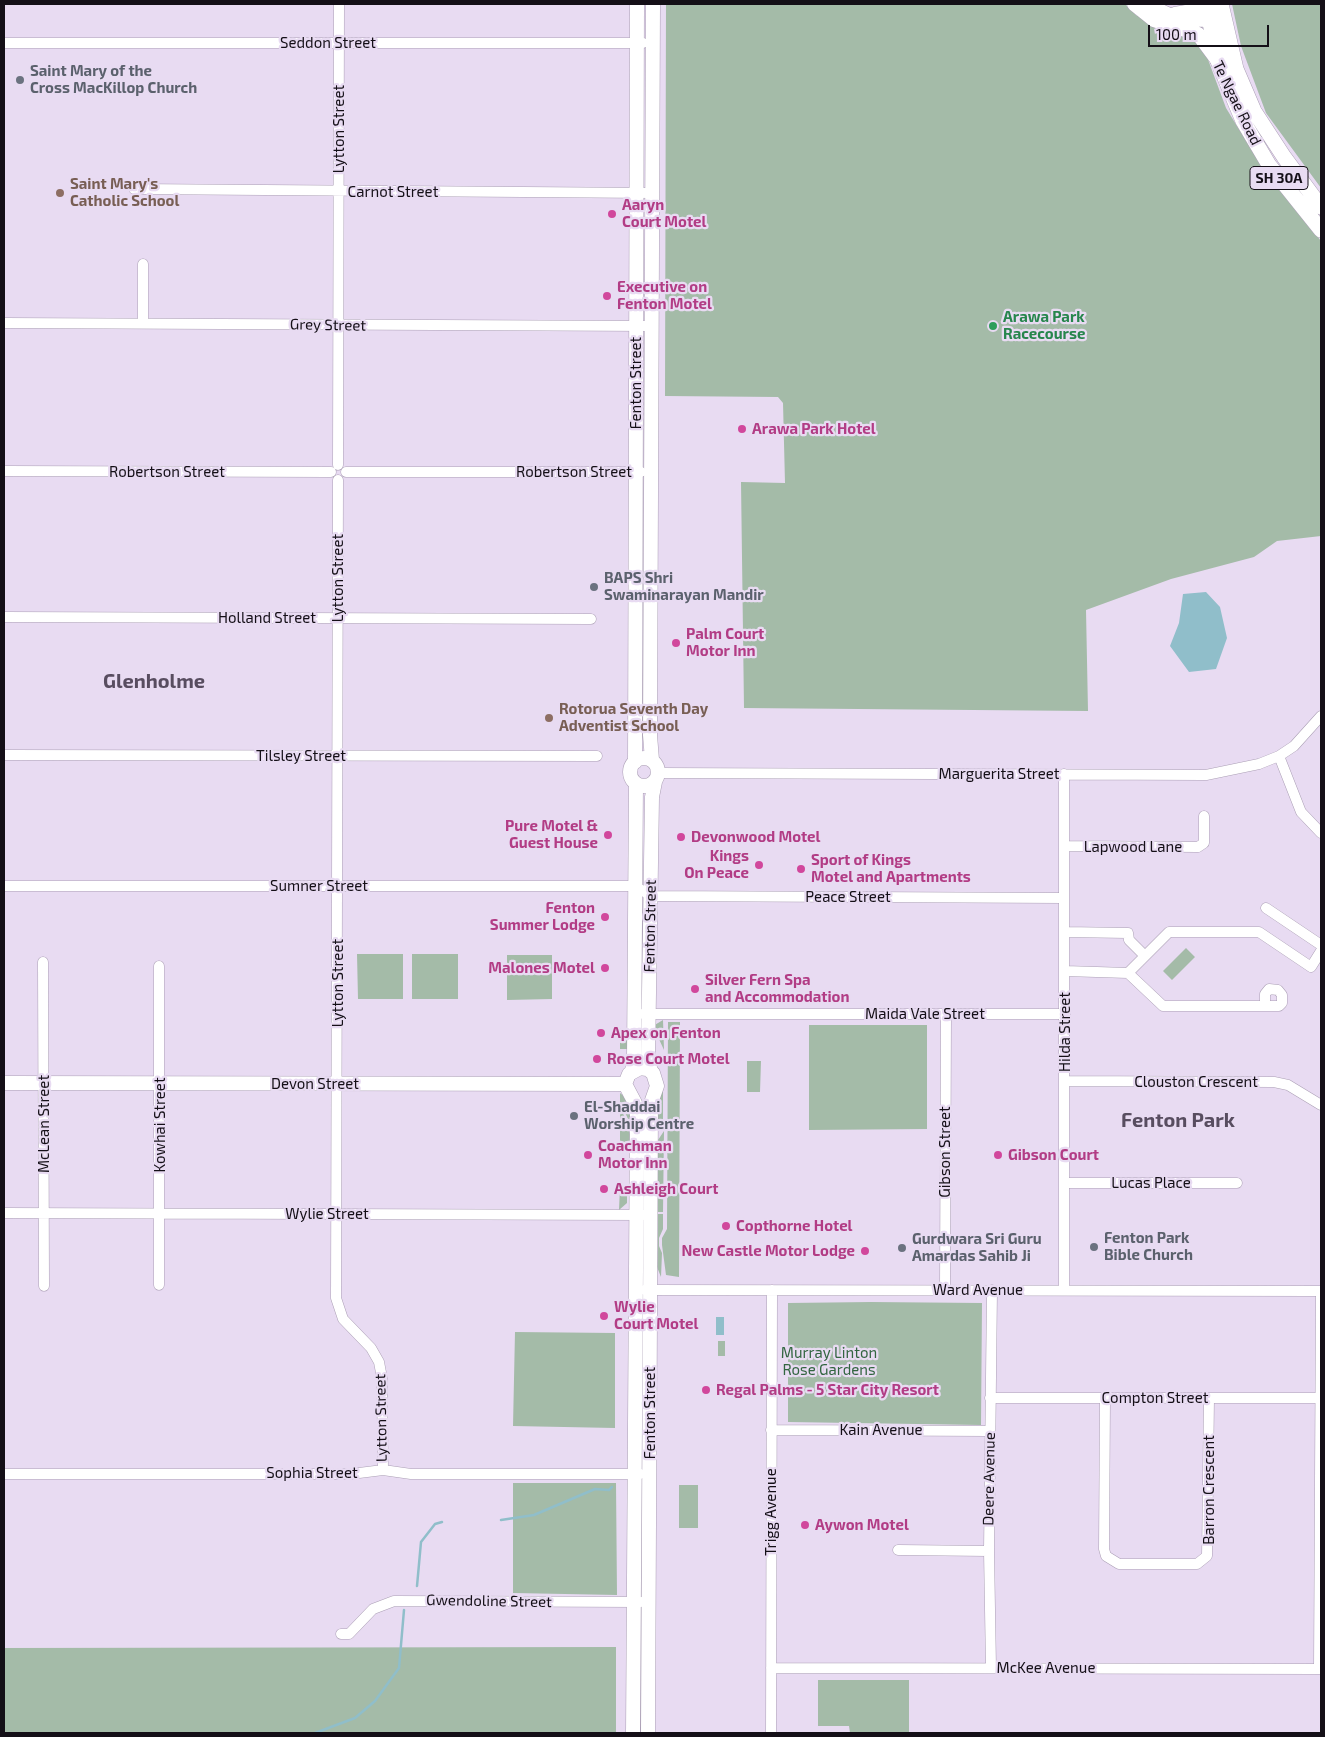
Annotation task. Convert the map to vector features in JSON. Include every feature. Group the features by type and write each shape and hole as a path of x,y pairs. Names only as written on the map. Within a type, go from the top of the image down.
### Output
{"main road":[{"name":"Fenton Street","path":"635,762 637,4"},
{"name":"Fenton Street","path":"651,1071 648,1058 652,797 655,772 650,735 652,619 653,4"},
{"name":"Te Ngae Road","path":"1134,4 1154,20 1167,26 1192,30 1198,34 1218,61 1235,106 1269,165 1321,230"},
{"path":"1152,4 1169,15 1189,20 1209,20"},
{"path":"1169,15 1192,11 1203,4"},
{"name":"SH 30A","path":"1206,4 1218,61"},
{"name":"SH 30A","path":"1221,4 1236,69"},
{"name":"Te Ngae Road","path":"1209,20 1219,30 1226,58 1236,69 1248,100 1261,123 1321,207"},
{"path":"636,619 652,619"},
{"path":"644,758 655,772 645,787 636,784 631,776 630,771 635,762 644,758"},
{"name":"Fenton Street","path":"632,1071 636,784"},
{"path":"643,1068 651,1071 657,1081 654,1093 642,1100 628,1090 627,1077 632,1071 643,1068"},
{"name":"Devon Street","path":"4,1083 337,1084 628,1090"},
{"name":"Fenton Street","path":"628,1090 635,1103 637,1115 634,1290 633,1733"},
{"name":"Fenton Street","path":"648,1733 651,1103 654,1093"}],"street":[{"name":"Lytton Street","path":"339,4 337,325 337,1304 348,1325 371,1348 381,1370 383,1470"},
{"name":"Seddon Street","path":"4,43 653,43"},
{"name":"Carnot Street","path":"134,190 653,193"},
{"path":"144,264 144,324"},
{"name":"Grey Street","path":"4,323 652,326"},
{"name":"Robertson Street","path":"4,471 652,473"},
{"name":"Holland Street","path":"4,617 591,619"},
{"name":"Marguerita Street","path":"655,772 1206,775 1259,764 1279,756 1294,746 1321,716"},
{"name":"Tilsley Street","path":"4,755 598,756"},
{"path":"1279,756 1301,812 1321,833"},
{"name":"Hilda Street","path":"1064,774 1064,1290"},
{"name":"Lapwood Lane","path":"1064,846 1198,847 1204,843 1204,816"},
{"name":"Sumner Street","path":"4,886 635,886"},
{"path":"635,886 651,896"},
{"name":"Peace Street","path":"651,896 1064,898"},
{"path":"1266,908 1321,945"},
{"path":"1065,932 1128,933 1129,940 1145,956"},
{"path":"1128,973 1169,932 1259,932 1311,967 1321,951"},
{"name":"McLean Street","path":"43,962 44,1286"},
{"name":"Kowhai Street","path":"159,966 159,1285"},
{"path":"1065,971 1128,973 1163,1006 1265,1006"},
{"name":"Maida Vale Street","path":"634,1014 1065,1014"},
{"name":"Gibson Street","path":"945,1290 946,1014"},
{"name":"Clouston Crescent","path":"1065,1081 1274,1082 1288,1085 1321,1103"},
{"name":"Lucas Place","path":"1064,1184 1237,1183"},
{"name":"Wylie Street","path":"4,1213 651,1214"},
{"name":"Ward Avenue","path":"634,1290 1321,1291"},
{"name":"Trigg Avenue","path":"771,1733 772,1290"},
{"name":"Deere Avenue","path":"991,1668 989,1551 992,1290"},
{"path":"1320,1669 1321,1291"},
{"name":"Compton Street","path":"990,1398 1320,1398"},
{"name":"Barron Crescent","path":"1105,1398 1104,1549 1106,1556 1119,1564 1197,1564 1207,1556 1209,1398"},
{"name":"Kain Avenue","path":"771,1430 990,1431"},
{"name":"Sophia Street","path":"4,1474 352,1474 383,1470 411,1474 649,1474"},
{"path":"898,1550 989,1551"},
{"name":"Gwendoline Street","path":"341,1634 349,1634 373,1609 394,1601 649,1602"},
{"name":"McKee Avenue","path":"771,1668 1320,1669"}],"green space":[{"name":"Arawa Park Racecourse","path":"666,4 1125,4 1136,15 1163,29 1193,35 1203,46 1226,108 1262,167 1321,241 1321,536 1277,541 1254,557 1171,579 1086,610 1088,711 744,708 741,482 785,483 783,403 778,397 665,396"},
{"path":"1232,4 1321,4 1321,188 1266,113 1241,46"},
{"path":"1186,948 1195,957 1172,980 1163,971"},
{"path":"357,954 403,954 403,999 358,999"},
{"path":"412,954 458,954 458,999 412,999"},
{"path":"507,955 552,955 552,999 507,1000"},
{"path":"663,1020 664,1050 653,1026"},
{"path":"668,1022 680,1022 679,1277 666,1275 662,1245 662,1238 667,1229"},
{"path":"809,1025 927,1025 927,1129 809,1130"},
{"path":"620,1028 628,1028 628,1049 620,1049"},
{"path":"747,1061 761,1061 760,1092 747,1092"},
{"path":"663,1090 663,1126 658,1130 656,1100"},
{"path":"620,1093 631,1102 632,1134 629,1121 620,1102"},
{"path":"620,1107 627,1122 631,1138 627,1145 620,1146"},
{"path":"664,1131 663,1212 658,1212 658,1140"},
{"path":"620,1187 627,1187 627,1203 619,1210"},
{"path":"658,1214 663,1214 663,1229 659,1238 659,1246 662,1253 661,1277 657,1267"},
{"name":"Murray Linton Rose Gardens","path":"788,1303 982,1303 981,1425 788,1422"},
{"path":"515,1332 615,1333 615,1428 513,1426"},
{"path":"718,1341 725,1341 725,1356 718,1356"},
{"path":"513,1483 616,1483 617,1595 513,1593"},
{"path":"679,1485 698,1485 698,1528 679,1528"},
{"path":"616,1647 616,1733 4,1733 4,1648"},
{"path":"818,1680 909,1680 909,1733 850,1733 849,1726 818,1726"}],"shaded area":[{"path":"1206,592 1220,607 1227,638 1216,669 1189,672 1170,646 1179,623 1183,594"},
{"path":"716,1317 724,1317 724,1335 716,1335"}],"waterway":[{"path":"501,1520 534,1515 595,1489 609,1490 612,1487"},
{"path":"417,1586 421,1542 435,1524 442,1522"},
{"path":"315,1733 355,1718 375,1701 399,1668 404,1610"}],"place":[{"name":"Saint Mary of the Cross MacKillop Church","path":"20,80"},
{"name":"Saint Mary's Catholic School","path":"60,193"},
{"name":"Aaryn Court Motel","path":"612,214"},
{"name":"Executive on Fenton Motel","path":"607,296"},
{"name":"Arawa Park Racecourse","path":"993,326"},
{"name":"Arawa Park Hotel","path":"742,429"},
{"name":"BAPS Shri Swaminarayan Mandir","path":"594,587"},
{"name":"Palm Court Motor Inn","path":"676,643"},
{"name":"Rotorua Seventh Day Adventist School","path":"549,718"},
{"name":"Pure Motel & Guest House","path":"608,835"},
{"name":"Devonwood Motel","path":"681,837"},
{"name":"Kings On Peace","path":"759,865"},
{"name":"Sport of Kings Motel and Apartments","path":"801,869"},
{"name":"Fenton Summer Lodge","path":"605,917"},
{"name":"Malones Motel","path":"605,968"},
{"name":"Silver Fern Spa and Accommodation","path":"695,989"},
{"name":"Apex on Fenton","path":"601,1033"},
{"name":"Rose Court Motel","path":"597,1059"},
{"name":"El-Shaddai Worship Centre","path":"574,1116"},
{"name":"Coachman Motor Inn","path":"588,1155"},
{"name":"Gibson Court","path":"998,1155"},
{"name":"Ashleigh Court","path":"604,1189"},
{"name":"Copthorne Hotel","path":"726,1226"},
{"name":"Fenton Park Bible Church","path":"1094,1247"},
{"name":"Gurdwara Sri Guru Amardas Sahib Ji","path":"902,1248"},
{"name":"New Castle Motor Lodge","path":"865,1251"},
{"name":"Wylie Court Motel","path":"604,1316"},
{"name":"Regal Palms - 5 Star City Resort","path":"706,1390"},
{"name":"Aywon Motel","path":"805,1525"}],"district":[{"name":"Glenholme","path":"154,681"},
{"name":"Fenton Park","path":"1178,1120"}]}
